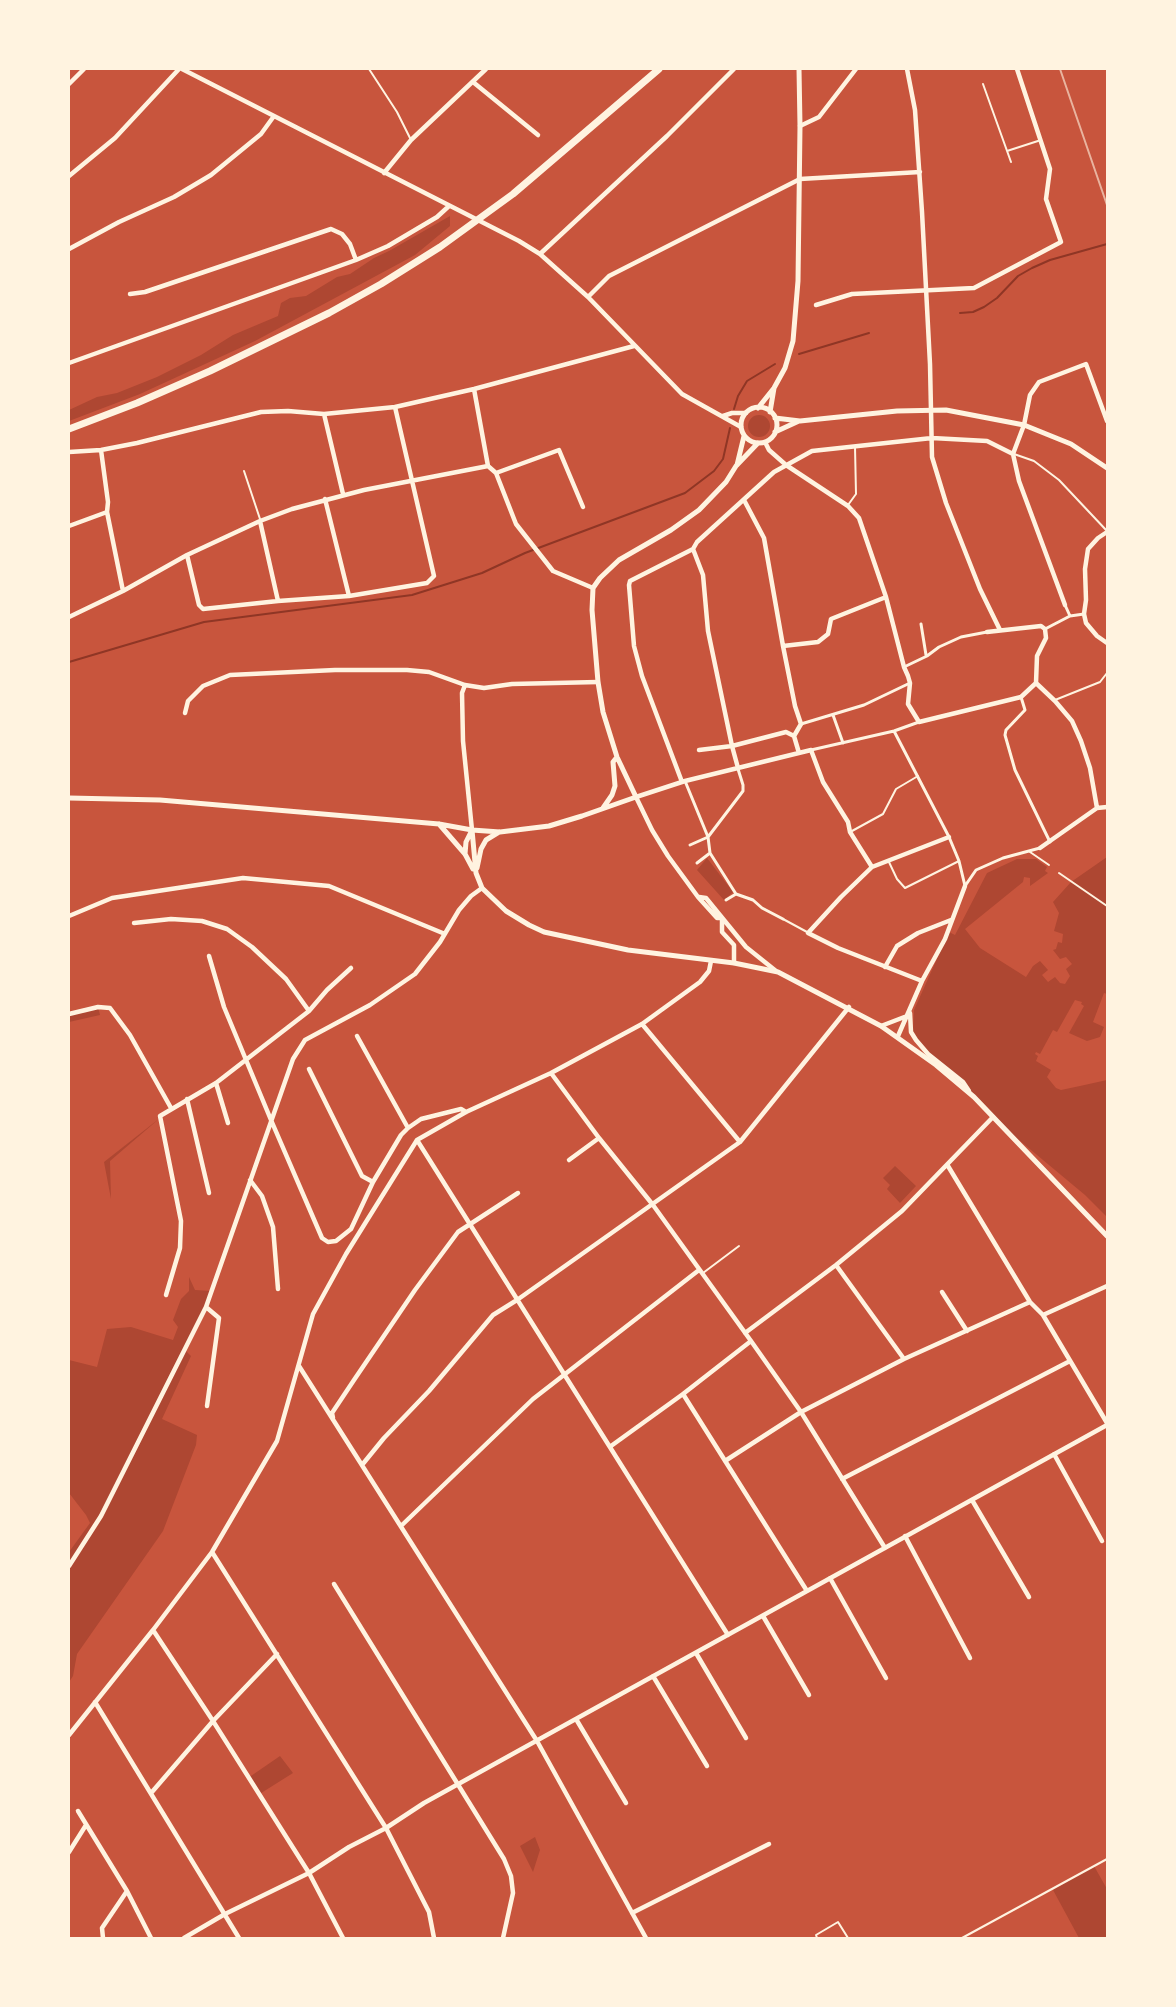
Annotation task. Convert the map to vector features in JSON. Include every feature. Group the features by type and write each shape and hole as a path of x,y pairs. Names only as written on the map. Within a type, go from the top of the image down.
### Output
{"main road":[{"path":"69,429 210,371 330,313 381,284 440,247 513,194 659,69"}],"street":[{"path":"69,84 84,69"},
{"path":"69,176 115,138 180,69 540,254 588,297 682,394 741,427"},
{"path":"384,172 411,140 486,69"},
{"path":"540,254 667,136 734,69"},
{"path":"723,416 758,408 774,388 785,368 793,341 798,281 799,69"},
{"path":"800,126 819,117 856,69"},
{"path":"907,69 915,110 920,172 927,290 932,457 946,503 980,589 1000,630"},
{"path":"816,305 852,294 974,288 1060,242 1046,199 1050,169 1017,69"},
{"path":"473,82 538,135"},
{"path":"69,249 174,196 211,174 261,134 274,116"},
{"path":"588,297 609,276 800,179 920,172"},
{"path":"69,363 356,260 398,240 437,217 449,206"},
{"path":"130,294 145,292 331,229 342,234 350,244 356,260"},
{"path":"69,452 101,450 261,412 288,411 324,414 395,407 474,389 634,346"},
{"path":"1070,616 1019,481 1013,454 1024,425 1030,395 1039,382 1086,364 1107,421"},
{"path":"774,388 775,432"},
{"path":"474,389 489,466 496,473 516,524 553,571 593,588"},
{"path":"187,555 199,605 203,609 349,596 427,583 434,576 395,407"},
{"path":"758,408 773,415 800,421"},
{"path":"746,412 741,427 744,436 758,443 765,442 775,432 800,421 874,413 946,410 1024,425 1071,444 1107,468"},
{"path":"324,414 343,494"},
{"path":"736,466 744,436"},
{"path":"783,920 753,900 736,894 710,854 708,837 671,758 642,676 634,646 630,581 693,549 697,542 774,472 812,451 932,438 987,441 1013,454"},
{"path":"765,442 786,465 848,506 858,518 886,597 910,683 908,704 919,722"},
{"path":"758,443 699,510 671,530 619,560 593,588 592,610 597,682 616,758 652,830 668,856 698,897 706,898 746,947 778,972 849,1007 898,1036 936,1065 974,1098 1107,1236"},
{"path":"101,450 108,502 107,512 123,591"},
{"path":"496,473 559,450 583,507"},
{"path":"69,617 123,591 187,555 260,521 343,494 489,466"},
{"path":"325,499 349,596"},
{"path":"744,500 764,538 783,646 801,724"},
{"path":"69,526 107,512"},
{"path":"260,521 278,601"},
{"path":"1107,532 1088,549 1084,614 1086,623 1097,636 1107,643"},
{"path":"690,845 708,837 743,791 708,632 703,575 693,549"},
{"path":"783,646 818,642 828,634 831,619 886,597"},
{"path":"1045,629 1070,616 1084,614"},
{"path":"921,624 927,656"},
{"path":"904,667 961,637 1041,626 1045,629"},
{"path":"69,798 160,800 439,824 500,832 549,826 683,782 894,731 919,722 1021,697 1036,683 1037,656 1046,638 1045,629"},
{"path":"185,713 188,701 203,686 230,675 335,670 407,670 440,675 465,685 484,688 512,684 597,682"},
{"path":"799,753 794,736 801,724 878,699 910,683"},
{"path":"1036,683 1055,700 1072,721 1090,768 1097,808"},
{"path":"465,685 462,693 463,741 476,873"},
{"path":"1021,697 1025,710 1006,730 1005,735 1015,770 1050,842"},
{"path":"833,715 843,743"},
{"path":"894,731 950,837 965,886"},
{"path":"699,750 732,746 786,732 794,736"},
{"path":"811,750 823,782 872,867"},
{"path":"602,809 612,795 615,786 613,762 616,758"},
{"path":"898,1036 922,981 945,939 965,886 976,870 1003,858 1040,848 1097,808 1107,807"},
{"path":"439,824 465,854 482,888 506,911 544,932 628,950 734,963 778,972"},
{"path":"465,854 466,842 472,830"},
{"path":"476,873 481,849 486,840 500,832"},
{"path":"922,981 838,948 808,933 872,867 950,837"},
{"path":"697,863 710,854"},
{"path":"69,916 112,898 243,878 328,886 445,934"},
{"path":"69,1566 101,1516 206,1307 293,1059 305,1040 370,1005 415,974 445,934 459,910 471,896 482,888"},
{"path":"726,900 736,894"},
{"path":"722,918 722,932 734,945 734,963"},
{"path":"134,923 171,919 202,921 227,929 252,947 286,979 309,1011"},
{"path":"885,966 897,946 918,933 951,920"},
{"path":"209,956 224,1007 271,1120 322,1238 328,1242 336,1241 351,1229 373,1182 401,1135 408,1128 421,1119 461,1109 466,1112"},
{"path":"69,1735 212,1552 277,1441 313,1314 346,1254 417,1140 466,1112 551,1072 642,1024 700,982 709,971 711,960"},
{"path":"166,1295 180,1248 182,1221 160,1118 171,1108 216,1083 309,1011 351,968"},
{"path":"69,1014 98,1007 110,1008 130,1035 171,1108"},
{"path":"362,1465 493,1315 740,1142 849,1007"},
{"path":"910,1008 910,1029 916,1040 928,1054 963,1082 974,1098"},
{"path":"881,1026 907,1016"},
{"path":"642,1024 740,1142"},
{"path":"357,1036 408,1128"},
{"path":"309,1069 362,1176 373,1182"},
{"path":"551,1072 599,1138 653,1205 746,1333 801,1412 885,1548"},
{"path":"216,1083 228,1123"},
{"path":"187,1099 208,1193"},
{"path":"746,1333 836,1265 902,1211 993,1117"},
{"path":"569,1160 599,1138"},
{"path":"417,1140 728,1635"},
{"path":"184,1938 225,1914 309,1873 349,1847 386,1828 458,1784 1107,1424 1043,1315 1030,1302 948,1166"},
{"path":"250,1180 262,1196 273,1227 278,1288"},
{"path":"334,1419 332,1413 415,1290 458,1232 518,1193"},
{"path":"836,1265 904,1359"},
{"path":"401,1526 533,1399 564,1373 700,1272"},
{"path":"1043,1315 1107,1286"},
{"path":"942,1292 968,1331"},
{"path":"725,1461 801,1412 904,1359 1030,1302"},
{"path":"206,1307 219,1318 207,1406"},
{"path":"611,1446 684,1394 751,1341"},
{"path":"842,1479 1070,1361"},
{"path":"299,1366 537,1741 646,1938"},
{"path":"684,1394 807,1591"},
{"path":"1054,1454 1102,1541"},
{"path":"972,1500 1029,1597"},
{"path":"905,1536 970,1658"},
{"path":"212,1552 386,1828 429,1912 434,1938"},
{"path":"830,1578 886,1678"},
{"path":"334,1584 504,1859 512,1876 513,1893 503,1938"},
{"path":"763,1616 809,1695"},
{"path":"153,1630 309,1873 343,1938"},
{"path":"696,1653 746,1738"},
{"path":"152,1792 277,1654"},
{"path":"653,1676 707,1766"},
{"path":"95,1702 239,1938"},
{"path":"576,1719 626,1803"},
{"path":"78,1811 127,1891 151,1938"},
{"path":"69,1852 86,1825"},
{"path":"632,1913 769,1845"},
{"path":"103,1938 102,1928 127,1891"}],"lane":[{"path":"369,69 397,112 411,140"},
{"path":"983,84 1011,162"},
{"path":"1007,152 1041,140"},
{"path":"848,506 856,494 855,447"},
{"path":"1013,454 1034,461 1059,480 1107,532"},
{"path":"244,471 260,521"},
{"path":"1055,700 1100,682 1107,673"},
{"path":"850,832 884,814 896,789 918,776"},
{"path":"1030,852 1049,865"},
{"path":"888,860 897,879 905,888 959,861"},
{"path":"1059,873 1107,906"},
{"path":"783,920 808,933"},
{"path":"700,1272 739,1246"},
{"path":"962,1938 1107,1859"},
{"path":"817,1938 816,1935 838,1922 848,1938"}],"shaded area":[{"path":"450,216 450,226 415,255 255,341 140,394 69,421 69,410 97,397 117,393 157,377 201,355 233,335 278,316 281,303 290,298 306,296 337,277 350,274"},
{"path":"755,415 763,415 770,422 770,430 763,437 755,437 748,430 748,422"},
{"path":"1107,857 1107,994 1104,993 1093,1022 1104,1027 1100,1037 1087,1041 1069,1033 1084,1006 1082,1002 1075,1000 1057,1032 1053,1030 1040,1054 1036,1052 1035,1054 1038,1056 1036,1061 1051,1070 1047,1077 1056,1088 1061,1090 1107,1080 1107,1217 1085,1195 995,1120 928,1054 911,1032 914,1010 949,932 955,935 987,873 1017,859 1036,859 1047,867 1045,871 1048,873 1030,886 1030,878 1024,877 1023,882 965,929 980,948 1026,977 1033,966 1040,961 1048,970 1042,975 1048,982 1055,977 1060,983 1065,984 1070,976 1066,969 1072,964 1066,957 1060,959 1053,950 1056,949 1058,942 1062,943 1063,934 1054,931 1059,913 1053,902 1071,882"},
{"path":"707,858 733,892 724,900 697,870"},
{"path":"98,1007 100,1015 69,1022 69,1014"},
{"path":"160,1118 110,1161 111,1199 104,1162"},
{"path":"895,1166 916,1186 900,1203 887,1189 890,1185 883,1178"},
{"path":"189,1277 195,1290 212,1291 184,1349 191,1356 162,1419 197,1435 196,1445 163,1531 77,1654 73,1676 69,1682 69,1552 90,1523 69,1493 69,1360 97,1367 107,1329 131,1327 173,1340 178,1327 173,1320 181,1299 189,1291"},
{"path":"280,1756 293,1773 258,1795 248,1778"},
{"path":"535,1837 540,1850 533,1872 520,1846"},
{"path":"1094,1866 1107,1889 1107,1938 1079,1938 1053,1890"}],"waterway":[{"path":"960,313 973,312 984,307 997,298 1018,276 1032,268 1050,260 1107,244"},
{"path":"799,354 869,333"},
{"path":"734,409 738,396 747,381 775,364"},
{"path":"69,662 204,622 412,595 482,573 525,553 685,493 714,471 723,459 730,428"}],"railway":[{"path":"1060,69 1107,205"}]}
